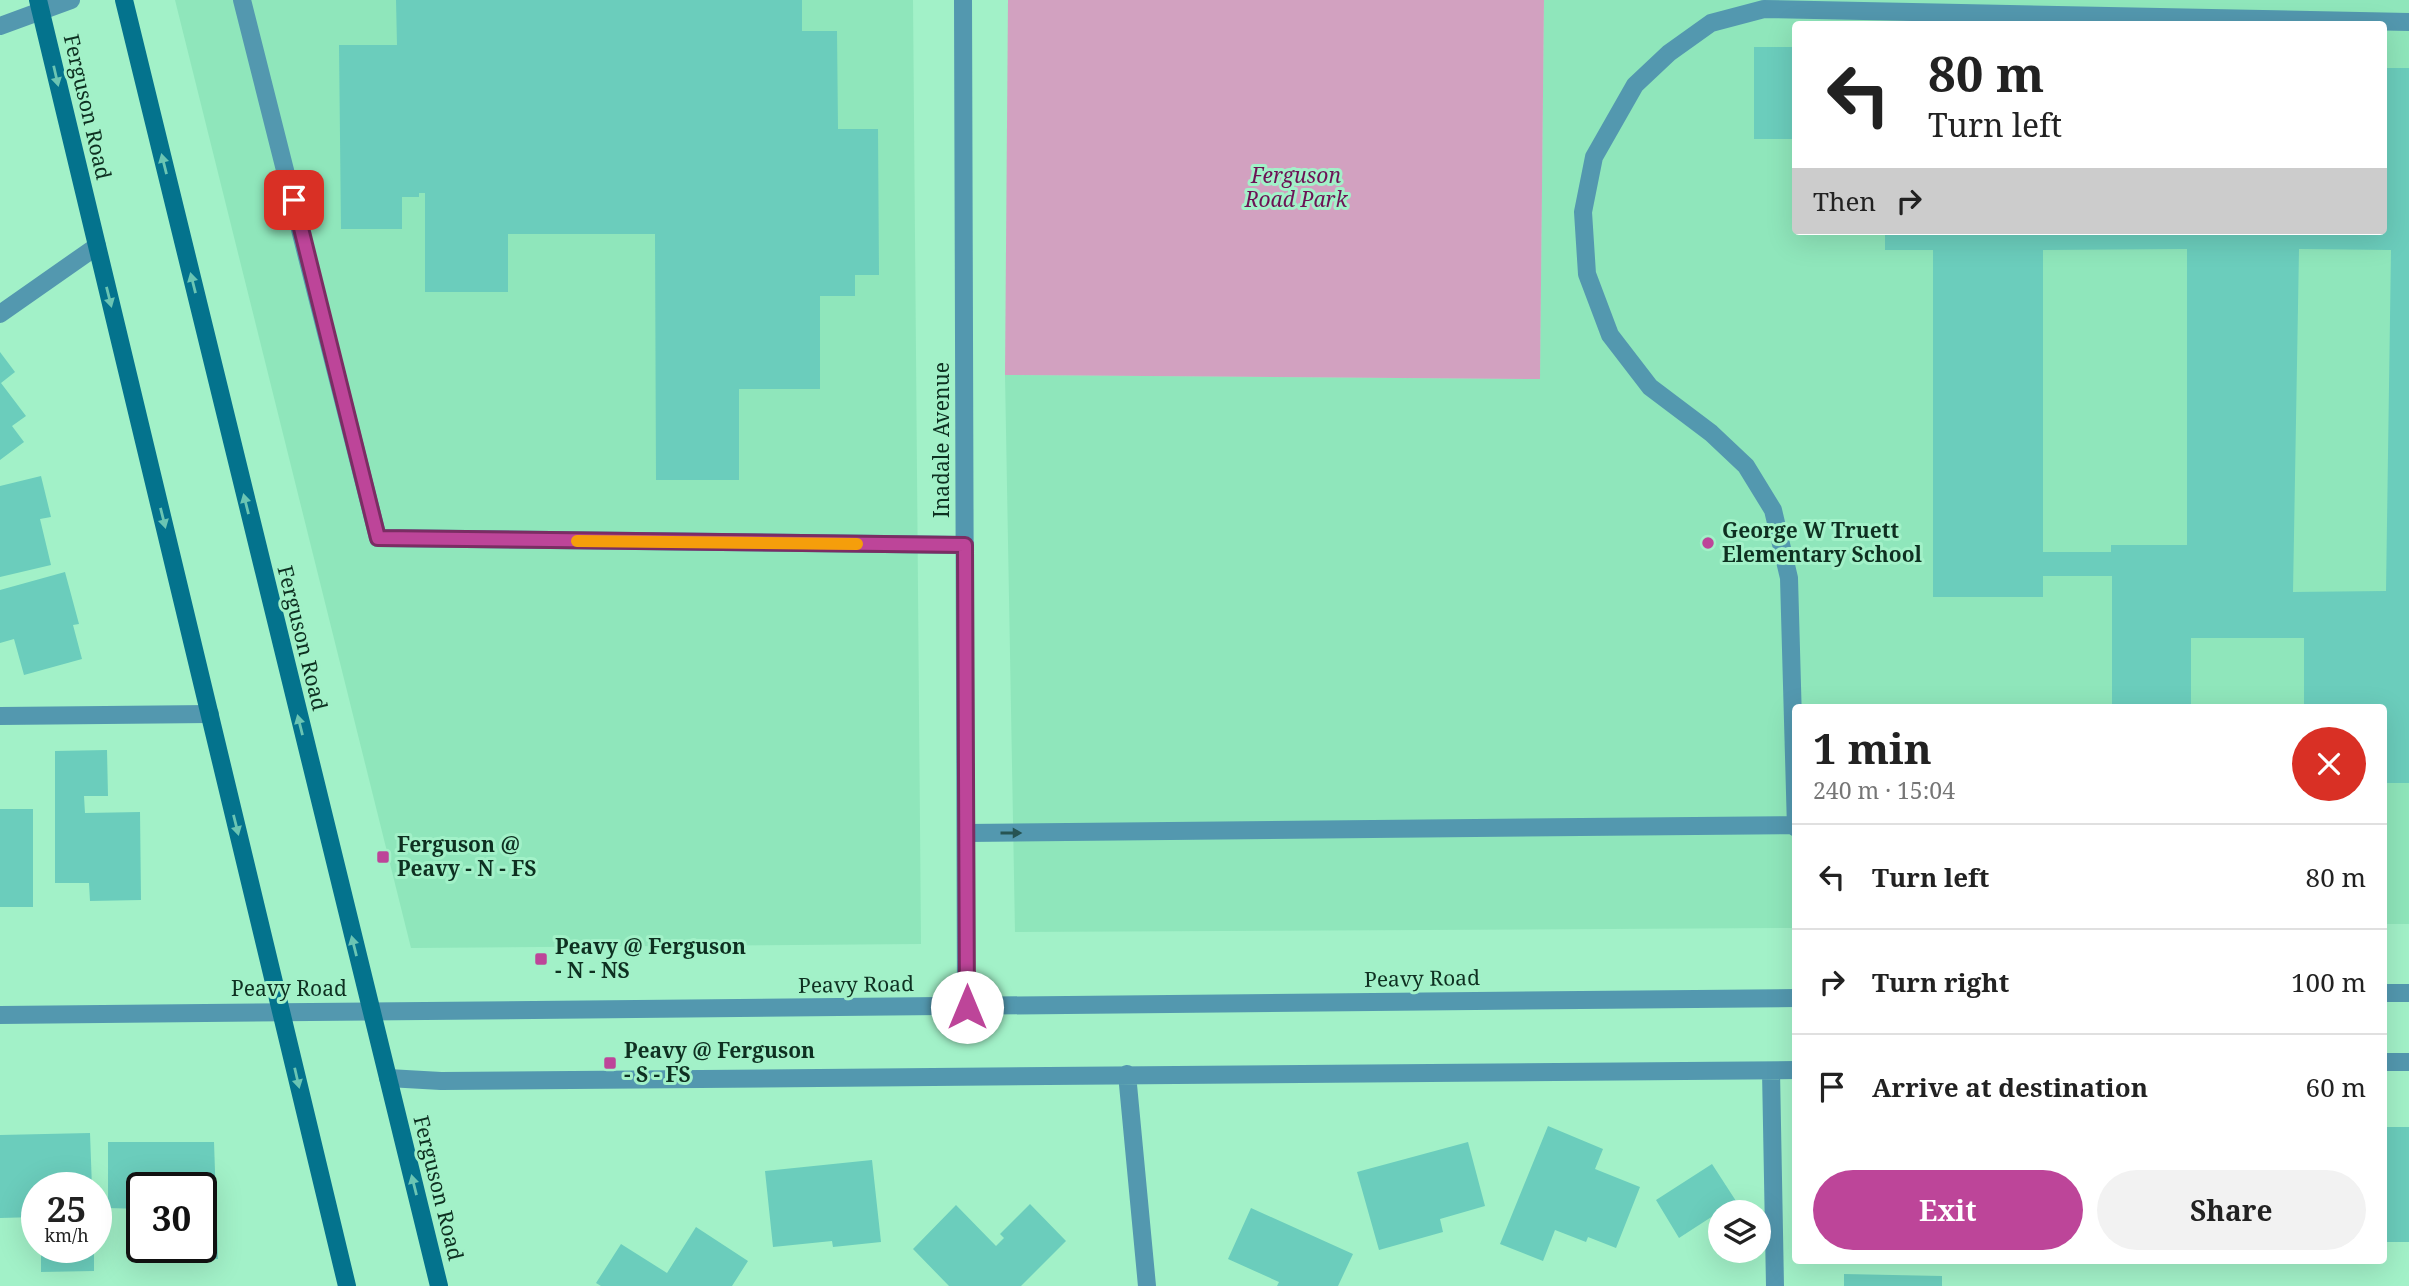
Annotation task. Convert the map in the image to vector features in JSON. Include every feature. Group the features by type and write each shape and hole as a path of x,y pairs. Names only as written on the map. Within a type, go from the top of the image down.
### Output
{"main road":[{"name":"Ferguson Road","path":"124,0 439,1286"},
{"name":"Ferguson Road","path":"39,5 347,1286"}],"street":[{"path":"0,26 39,5 71,0"},
{"path":"242,0 378,538 965,545"},
{"name":"Inadale Avenue","path":"963,0 967,1007"},
{"path":"1793,704 1790,578 1773,510 1746,466 1711,433 1650,387 1610,335 1587,274 1583,212 1594,157 1635,85 1669,53 1711,23 1764,9 2359,21"},
{"path":"2387,22 2409,22"},
{"path":"0,314 97,246"},
{"path":"0,716 210,714"},
{"path":"966,833 1792,826"},
{"path":"2387,993 2409,993"},
{"name":"Peavy Road","path":"0,1014 1792,998"},
{"path":"2387,1062 2409,1062"},
{"path":"388,1078 441,1081 1792,1070"},
{"path":"1771,1071 1775,1286"},
{"path":"1127,1074 1147,1286"}],"shaded area":[{"path":"175,0 913,0 921,944 411,948"},
{"name":"George W Truett Elementary School","path":"1544,0 2409,0 2409,924 2387,924 2387,704 1792,704 1792,928 1015,932 1005,375 1540,379"}],"green space":[{"name":"Ferguson Road Park","path":"1008,0 1544,0 1540,379 1005,375"}],"building":[{"path":"396,0 802,0 802,31 837,31 838,129 878,129 879,275 855,275 855,296 820,296 820,389 739,389 739,480 656,480 655,234 508,234 508,292 425,292 425,193 419,193 419,197 402,197 402,229 341,229 339,45 397,45"},
{"path":"1754,47 1792,47 1792,139 1754,139"},
{"path":"2387,68 2409,68 2409,783 2387,783 2387,704 2304,704 2304,638 2191,638 2191,704 2112,704 2112,576 2043,576 2043,597 1933,597 1933,250 1885,250 1885,235 2387,235","holes":["2187,249 2187,545 2111,545 2111,552 2043,552 2043,250","2299,249 2391,250 2386,591 2293,592"]},
{"path":"0,352 15,372 1,383 26,416 12,426 24,442 0,460"},
{"path":"41,476 51,517 40,519 51,565 0,577 0,486"},
{"path":"65,572 79,624 73,625 82,659 24,675 14,639 0,643 0,590"},
{"path":"107,750 108,796 84,796 85,813 140,812 141,900 90,901 89,883 55,883 55,751"},
{"path":"0,809 33,809 33,907 0,907"},
{"path":"1548,1126 1603,1149 1595,1169 1640,1187 1616,1248 1588,1237 1586,1242 1555,1230 1543,1261 1500,1244"},
{"path":"2387,1127 2409,1127 2409,1242 2387,1242"},
{"path":"90,1133 91,1172 21,1172 21,1217 0,1218 0,1135"},
{"path":"108,1142 214,1142 215,1172 126,1172 126,1209 112,1208 112,1172 108,1172"},
{"path":"1468,1142 1485,1206 1440,1219 1443,1232 1379,1250 1357,1172"},
{"path":"872,1160 881,1242 833,1247 832,1241 773,1247 765,1171"},
{"path":"1712,1164 1735,1200 1708,1200 1708,1219 1679,1238 1656,1200"},
{"path":"1030,1204 1066,1241 1021,1286 949,1286 913,1249 956,1205 996,1246 1004,1238 1000,1234"},
{"path":"1251,1208 1353,1254 1338,1286 1277,1286 1279,1282 1228,1259"},
{"path":"696,1227 748,1261 732,1286 601,1286 596,1283 621,1244 667,1273"},
{"path":"41,1263 94,1263 94,1271 41,1272"},
{"path":"1844,1274 1942,1276 1942,1286 1844,1286"}],"slow traffic":[{"path":"577,541 857,544"}],"place":[{"name":"George W Truett Elementary School","path":"1708,543"},
{"name":"Ferguson @ Peavy - N - FS","path":"383,857"},
{"name":"Peavy @ Ferguson - N - NS","path":"541,959"},
{"name":"Peavy @ Ferguson - S - FS","path":"610,1063"}],"route":[{"path":"294,200 378,538 965,545 967,1007"}]}
